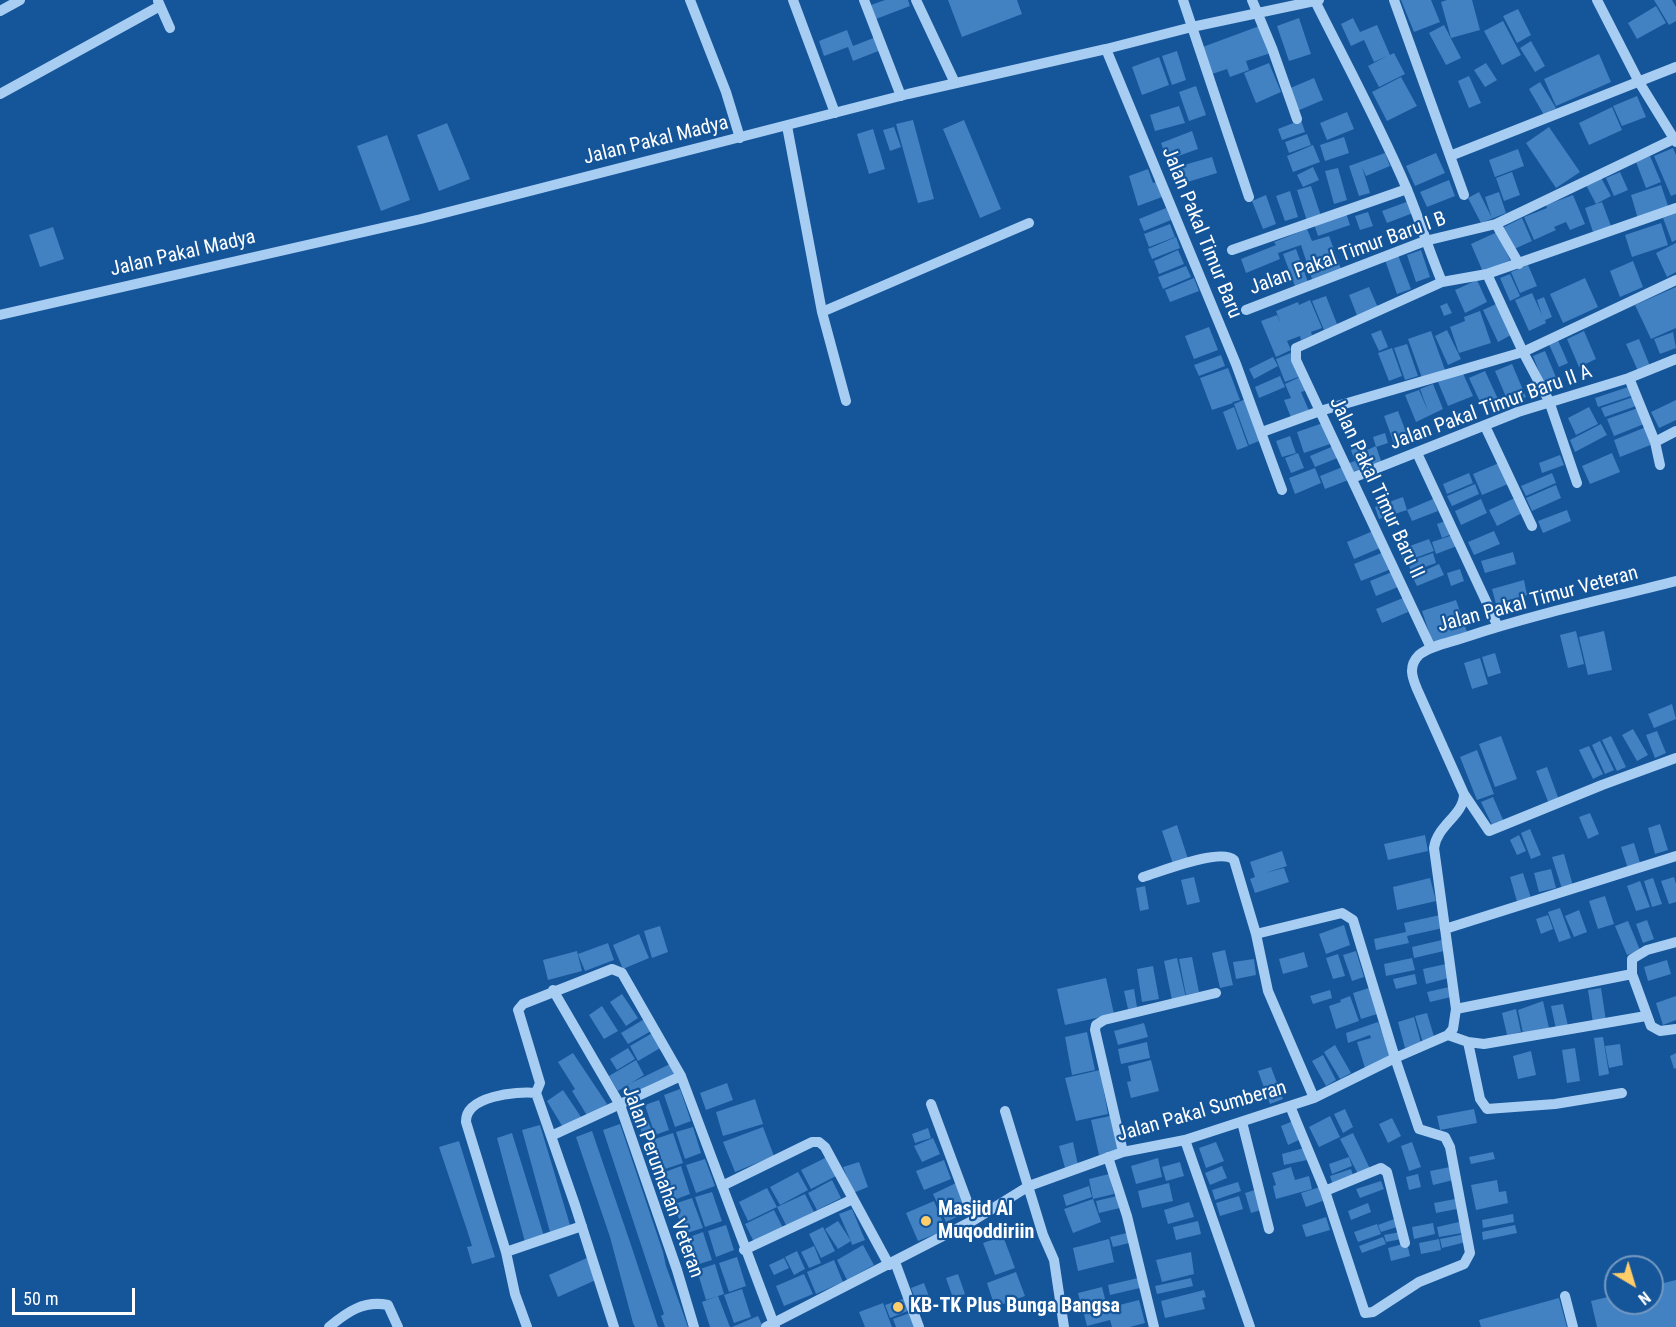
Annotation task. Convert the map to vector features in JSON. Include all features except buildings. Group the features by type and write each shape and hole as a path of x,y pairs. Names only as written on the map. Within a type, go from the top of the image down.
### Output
{"street":[{"path":"0,11 20,0"},
{"path":"690,0 726,92 740,138"},
{"path":"793,0 835,113"},
{"path":"864,0 901,96"},
{"path":"916,0 955,83"},
{"path":"1183,0 1250,197"},
{"path":"1252,0 1297,119"},
{"path":"1394,0 1464,195"},
{"path":"1597,0 1639,82 1675,140"},
{"path":"1317,1 1407,189 1442,282 1487,274 1519,264 1676,208"},
{"name":"Jalan Pakal Madya","path":"0,315 421,219 901,96 1192,27 1317,1"},
{"path":"0,94 159,3 170,28"},
{"name":"Jalan Pakal Timur Baru","path":"1106,49 1262,432 1282,489"},
{"path":"1450,156 1676,67"},
{"path":"787,126 822,312 846,401"},
{"name":"Jalan Pakal Timur Baru I B","path":"1246,310 1425,241 1496,224 1675,140"},
{"path":"1232,250 1407,189"},
{"path":"822,312 1029,223"},
{"path":"1496,224 1519,264"},
{"path":"1487,274 1523,352 1549,401 1577,483"},
{"path":"1262,432 1320,411 1523,352 1676,280"},
{"name":"Jalan Pakal Timur Baru II","path":"1431,648 1296,360 1296,348 1442,282"},
{"name":"Jalan Pakal Timur Baru II A","path":"1352,478 1549,401 1629,378 1676,359"},
{"path":"1629,378 1655,442 1660,465"},
{"path":"1485,426 1532,526"},
{"path":"1655,442 1676,431"},
{"path":"1417,453 1498,627"},
{"name":"Jalan Pakal Timur Veteran","path":"1676,581 1498,627 1431,648 1419,655 1411,668 1412,676 1464,794 1485,828 1491,831 1602,785 1676,758"},
{"path":"1464,794 1461,807 1447,822 1435,842 1435,859 1456,1009 1453,1029 1448,1035 1468,1042 1484,1044 1646,1016"},
{"path":"1445,929 1676,856"},
{"path":"1143,877 1202,859 1232,857 1237,865 1256,934 1268,991 1314,1098"},
{"path":"1256,934 1342,913 1351,917 1355,923 1395,1058 1419,1129 1445,1137 1449,1143 1470,1253 1464,1264 1419,1282 1373,1312 1365,1313 1326,1191 1290,1106"},
{"path":"1676,942 1638,954 1632,959 1632,974 1651,1026 1655,1029 1671,1031 1676,1029"},
{"path":"614,1327 536,1093 540,1083 519,1010 523,1004 554,990 612,969 619,970 681,1076 772,1326 974,1220 1029,1186"},
{"path":"1456,1009 1632,974"},
{"name":"Jalan Perumahan Veteran","path":"554,990 620,1105 677,1270 694,1327"},
{"path":"1122,1152 1095,1030 1096,1025 1104,1020 1216,993"},
{"name":"Jalan Pakal Sumberan","path":"1029,1186 1122,1152 1185,1140 1314,1098 1448,1035"},
{"path":"1468,1042 1480,1099 1487,1108 1556,1104 1622,1093"},
{"path":"551,1136 681,1076"},
{"path":"527,1327 515,1294 506,1252 465,1116 471,1108 496,1096 519,1091 536,1093"},
{"path":"931,1104 974,1220"},
{"path":"1005,1111 1043,1235 1054,1260 1064,1327"},
{"path":"1242,1122 1269,1229"},
{"path":"1185,1140 1250,1327"},
{"path":"722,1186 816,1142 825,1148 892,1264 919,1327"},
{"path":"1108,1157 1127,1216 1154,1327"},
{"path":"1326,1191 1381,1168 1384,1169 1387,1172 1405,1243"},
{"path":"744,1250 853,1199"},
{"path":"506,1252 582,1226"},
{"path":"1565,1296 1573,1327"},
{"path":"330,1327 345,1314 374,1302 388,1305 398,1327"}],"place":[{"name":"Masjid Al Muqoddiriin","path":"926,1221"},
{"name":"KB-TK Plus Bunga Bangsa","path":"898,1307"}]}
